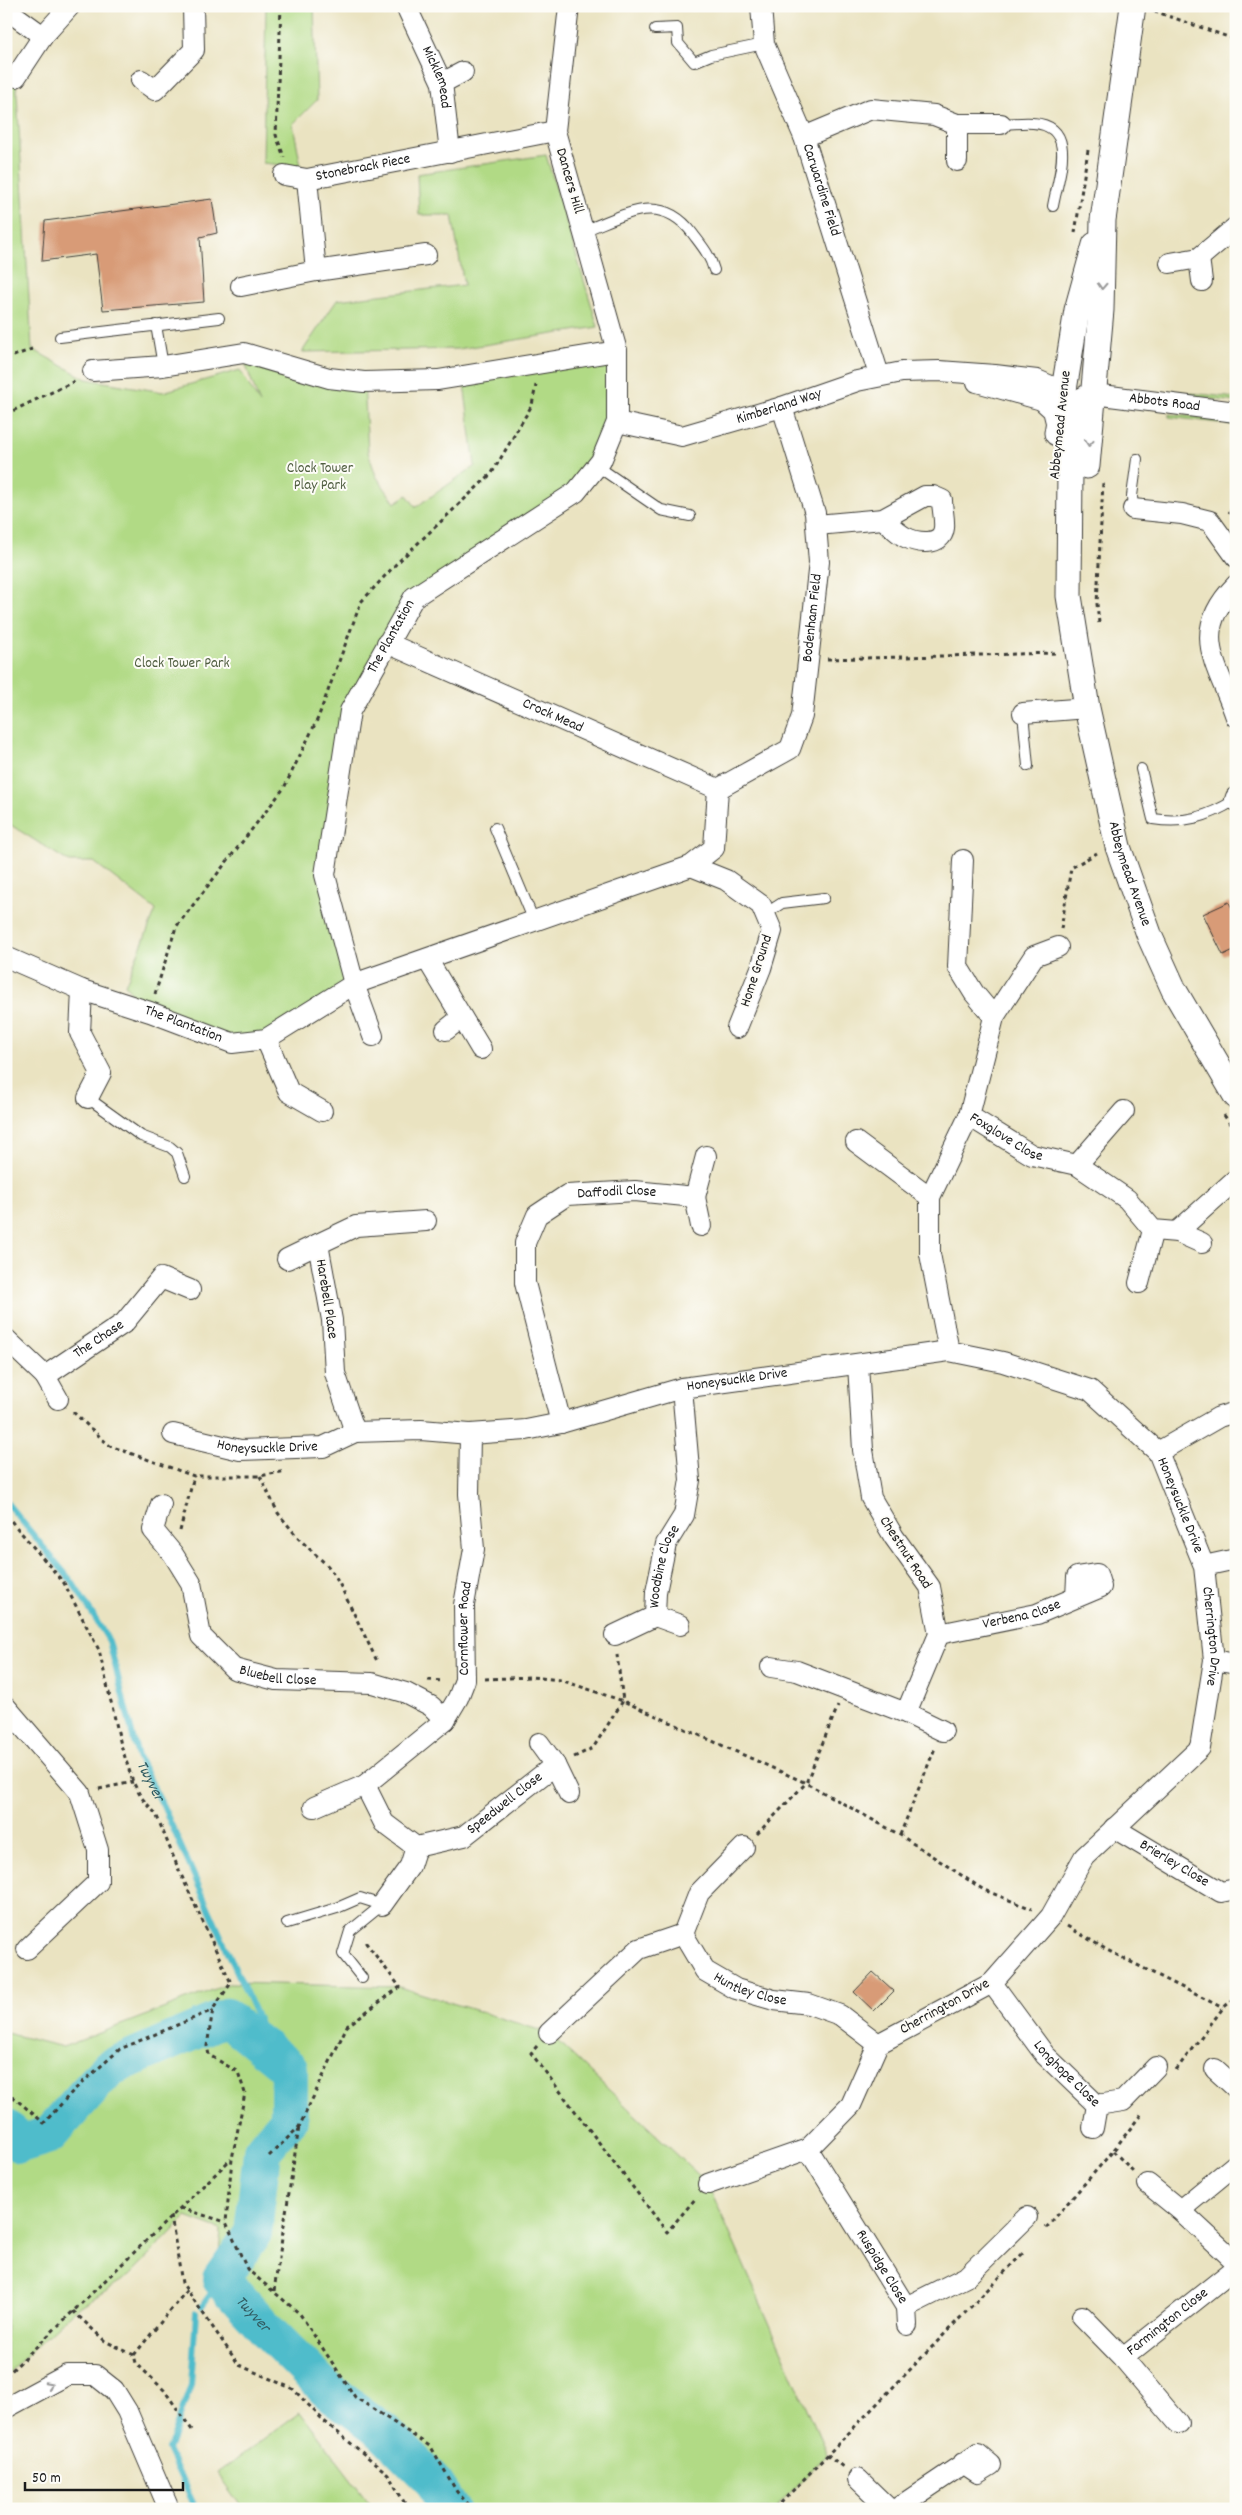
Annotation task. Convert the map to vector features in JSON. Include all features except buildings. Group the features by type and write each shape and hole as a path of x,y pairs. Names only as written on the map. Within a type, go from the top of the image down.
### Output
{"street":[{"path":"16,77 43,36 70,6"},
{"path":"141,80 154,90 194,50 193,6"},
{"name":"Micklemead","path":"406,6 442,83 450,152"},
{"name":"Dancers Hill","path":"569,6 555,131 617,351"},
{"name":"Carwardine Field","path":"761,6 764,44 804,136 879,375"},
{"name":"Abbeymead Avenue","path":"1085,639 1062,594 1056,547 1054,485 1057,426 1082,291 1103,220 1141,7"},
{"path":"7,10 43,36"},
{"path":"442,83 463,72"},
{"path":"804,136 871,109 934,115 957,124 1001,124"},
{"path":"957,124 957,161"},
{"name":"Stonebrack Piece","path":"316,271 307,180 555,131"},
{"path":"284,175 307,180"},
{"name":"Abbeymead Avenue","path":"1103,220 1101,310 1085,487 1082,562 1087,708 1118,847 1150,937 1174,990 1236,1096"},
{"path":"1170,263 1198,258 1236,227"},
{"path":"241,286 316,271 426,255"},
{"path":"1198,258 1202,281"},
{"path":"93,371 162,366 244,353 329,378 364,382 438,380 617,351"},
{"name":"The Plantation","path":"354,984 325,875 350,711 414,598 576,492 597,466 617,422 617,351"},
{"path":"1057,426 1048,404 1036,389 1056,376 1068,361"},
{"name":"Kimberland Way","path":"617,422 682,436 782,407 879,375 939,371 1036,389 1062,391"},
{"path":"1062,391 1094,394"},
{"name":"Abbots Road","path":"1094,394 1236,412"},
{"name":"Bodenham Field","path":"718,789 790,749 802,716 820,562 817,525 807,484 782,407"},
{"path":"1133,509 1195,516 1214,524 1236,557"},
{"path":"817,525 883,519"},
{"path":"1236,585 1217,608 1210,638 1215,667 1236,717"},
{"name":"Crock Mead","path":"387,643 718,789"},
{"path":"1023,713 1087,708"},
{"name":"The Plantation","path":"6,957 82,990 150,1012 232,1043 266,1039 354,984 691,866 714,848 718,789"},
{"path":"963,860 958,967 974,993 994,1016"},
{"name":"Home Ground","path":"691,866 726,880 761,905 772,930 761,968 737,1028"},
{"path":"969,1116 994,1016 1034,956 1058,947"},
{"path":"427,959 454,1024 481,1049"},
{"path":"354,984 373,1036"},
{"path":"82,990 80,1033 102,1073 88,1098"},
{"path":"266,1039 289,1092 322,1110"},
{"path":"1077,1165 1124,1110"},
{"name":"Foxglove Close","path":"949,1351 930,1254 930,1197 969,1116 1032,1155 1077,1165 1127,1199 1153,1230"},
{"path":"856,1142 882,1154 930,1197"},
{"path":"701,1226 696,1197 706,1156"},
{"path":"1177,1232 1235,1180"},
{"name":"Daffodil Close","path":"561,1423 525,1283 525,1243 537,1215 567,1195 635,1191 696,1197"},
{"name":"Harebell Place","path":"355,1432 335,1373 332,1320 318,1244 356,1226 426,1221"},
{"path":"1139,1283 1153,1230 1177,1232 1202,1243"},
{"path":"287,1259 318,1244"},
{"name":"The Chase","path":"45,1376 124,1323 161,1278 190,1290"},
{"path":"6,1339 45,1376 58,1398"},
{"name":"Honeysuckle Drive","path":"173,1434 240,1450 323,1448 355,1432 421,1430 470,1434 526,1430 561,1423 682,1388 949,1351 1003,1362 1090,1390 1158,1452 1204,1566"},
{"name":"Chestnut Road","path":"858,1364 863,1450 871,1498 894,1537 930,1586 939,1634"},
{"name":"Woodbine Close","path":"615,1635 654,1616 656,1592 666,1544 684,1514 690,1480 682,1388"},
{"path":"1158,1452 1219,1417 1236,1412"},
{"name":"Cornflower Road","path":"314,1807 365,1785 446,1720 465,1680 464,1605 474,1549 469,1494 470,1434"},
{"name":"Bluebell Close","path":"161,1504 153,1530 173,1554 191,1583 202,1636 234,1669 276,1680 372,1683 406,1693 431,1706 446,1720"},
{"path":"1204,1566 1236,1559"},
{"name":"Cherrington Drive","path":"878,2044 992,1982 1051,1916 1084,1857 1200,1748 1214,1660 1204,1566"},
{"name":"Verbena Close","path":"939,1634 1037,1614 1101,1586"},
{"path":"654,1616 680,1625"},
{"path":"906,1713 939,1634"},
{"path":"1214,1660 1236,1664"},
{"path":"771,1667 797,1671 906,1713 943,1730"},
{"path":"6,1707 80,1793 98,1850 98,1882 27,1949"},
{"path":"538,1743 555,1766"},
{"name":"Speedwell Close","path":"416,1847 464,1836 555,1766 569,1794"},
{"path":"365,1785 384,1824 416,1847 410,1866 382,1905"},
{"name":"Brierley Close","path":"1114,1828 1227,1893"},
{"path":"549,2033 638,1949 683,1934 699,1893 744,1847"},
{"name":"Huntley Close","path":"683,1934 705,1971 736,1989 774,2000 809,2004 840,2015 878,2044"},
{"name":"Longhope Close","path":"992,1982 1045,2055 1097,2105 1122,2101 1156,2068"},
{"path":"708,2184 808,2149 851,2105 878,2044"},
{"path":"1215,2069 1236,2088"},
{"path":"1093,2128 1097,2105"},
{"name":"Ruspidge Close","path":"808,2149 907,2316 966,2278 1027,2217"},
{"path":"1180,2210 1236,2164"},
{"path":"1148,2184 1180,2210 1236,2262"},
{"name":"Farmington Close","path":"1082,2316 1123,2358 1236,2268"},
{"path":"1123,2358 1178,2422"},
{"path":"6,2408 67,2375 95,2375 114,2390 127,2411 169,2509"},
{"path":"896,2509 978,2454 991,2465"},
{"path":"858,2480 890,2509"}],"lane":[{"path":"655,29 677,28 678,43 694,62 711,55 764,44"},
{"path":"1001,124 1034,123 1049,127 1058,133 1063,146 1053,206"},
{"path":"583,231 638,211 658,208 681,219 710,257 714,270"},
{"path":"60,337 219,318"},
{"path":"156,325 162,366"},
{"path":"1133,509 1132,496 1137,459"},
{"path":"597,466 661,510 690,516"},
{"path":"1023,713 1028,766"},
{"path":"1141,769 1153,819 1172,822 1203,818 1235,798"},
{"path":"495,828 534,921"},
{"path":"765,914 782,903 824,898"},
{"path":"88,1098 141,1136 170,1147 177,1153 185,1176"},
{"path":"287,1923 337,1908 360,1898 382,1905"},
{"path":"362,1978 343,1954 350,1932 364,1918 382,1905"}],"path":[{"path":"281,6 276,135 284,159 284,175"},
{"path":"1141,7 1231,38 1236,37"},
{"path":"6,359 32,349"},
{"path":"150,1012 176,927 284,788 318,718 361,602 396,564 492,473 532,405 539,365"},
{"path":"6,414 93,371"},
{"path":"808,660 1085,639 1097,604 1104,478"},
{"path":"1058,947 1072,868 1098,852 1118,847"},
{"path":"173,1554 194,1476"},
{"path":"260,1476 278,1513 299,1539 328,1566 339,1583 378,1663 387,1667"},
{"path":"6,1515 64,1583 99,1650 121,1744 133,1782 141,1797 156,1814 178,1868 231,1983 213,2010 207,2046 209,2054 238,2072 245,2093 232,2159 226,2222 243,2257 246,2269 300,2314 355,2397 431,2447 457,2492 473,2509"},
{"path":"555,1766 593,1748 623,1701 615,1635"},
{"path":"421,1680 531,1677 561,1680 623,1701 806,1783 900,1835 984,1890 1051,1916 1107,1950 1223,2008"},
{"path":"744,1847 806,1783 845,1690"},
{"path":"900,1835 943,1730"},
{"path":"80,1793 133,1782"},
{"path":"274,2292 299,2127 347,2026 400,1987 366,1943 364,1918"},
{"path":"6,2091 44,2123 73,2091 120,2049 213,2010"},
{"path":"530,2054 667,2232 708,2184"},
{"path":"269,2156 299,2127"},
{"path":"1113,2151 1148,2184"},
{"path":"6,2376 232,2159"},
{"path":"180,2208 226,2222"},
{"path":"171,2216 182,2283 238,2365 293,2389 324,2421 388,2474 408,2509"},
{"path":"134,2355 187,2290"},
{"path":"73,2311 105,2341 134,2355"},
{"path":"134,2355 136,2363 164,2390 191,2429"}],"green space":[{"path":"266,6 314,6 317,100 293,124 301,167 263,163"},
{"name":"Clock Tower Park","path":"16,77 32,349 86,379 163,392 240,370 260,404 244,360 364,382 368,452 376,476 395,503 407,495 416,507 475,466 463,377 617,351 617,422 576,492 414,597 350,711 325,875 354,984 266,1039 232,1043 150,1012 125,985 156,910 94,862 69,862 6,822 6,79"},
{"path":"546,155 598,327 458,349 302,352 337,300 464,285 452,215 419,215 417,174"},
{"path":"1171,391 1236,398 1236,402 1171,394"},
{"path":"1169,414 1236,421 1236,425 1169,417"},
{"path":"231,1983 400,1987 549,2033 708,2184 827,2454 775,2509 451,2509 433,2481 383,2431 326,2389 268,2331 216,2287 221,2230 186,2217 129,2276 73,2311 6,2375 6,2033 63,2047"},
{"path":"300,2412 374,2509 243,2509 217,2473"}],"waterway":[{"name":"Twyver","path":"6,1502 73,1583 109,1641 138,1757 163,1806 262,2028 289,2068"},
{"name":"Twyver","path":"6,2128 20,2144 49,2135 109,2068 226,2017 289,2068 289,2119 262,2151 253,2233 221,2279 268,2331 326,2389 383,2431 433,2481 451,2509"},
{"path":"202,2306 221,2279"},
{"path":"196,2313 191,2385 168,2450 196,2509"}],"park label":[{"name":"Clock Tower Play Park","path":"320,478"}]}
